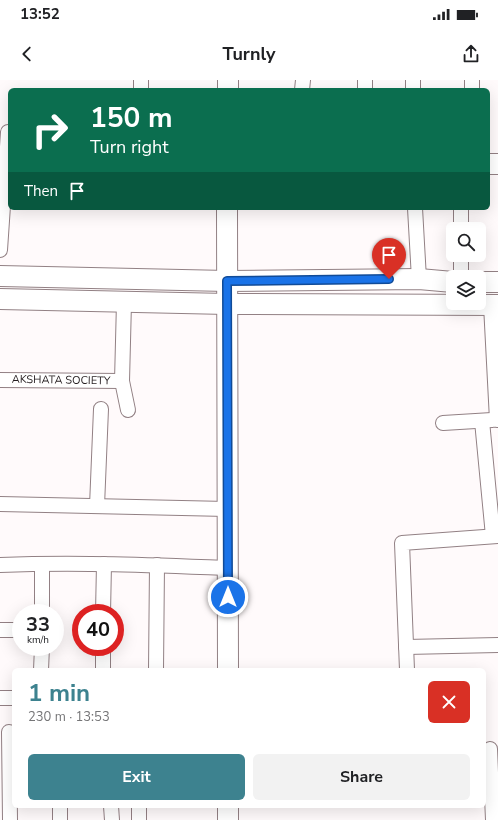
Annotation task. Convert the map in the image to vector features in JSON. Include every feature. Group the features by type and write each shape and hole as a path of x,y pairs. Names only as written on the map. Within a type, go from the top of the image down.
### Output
{"street":[{"path":"0,250 6,132"},
{"path":"227,210 228,668"},
{"path":"415,210 419,279"},
{"path":"461,210 461,222"},
{"path":"0,276 227,281 419,279 446,281"},
{"path":"486,282 498,282"},
{"path":"0,299 227,304 495,305 497,420 443,423"},
{"path":"124,302 122,381 128,410"},
{"name":"AKSHATA SOCIETY","path":"0,380 122,381"},
{"path":"97,506 101,410"},
{"path":"407,668 402,543 496,536 482,421"},
{"path":"0,504 227,509"},
{"path":"42,564 42,604"},
{"path":"0,565 104,564 228,568"},
{"path":"103,604 104,564"},
{"path":"156,668 157,565"},
{"path":"0,630 12,630"},
{"path":"406,647 498,645"},
{"path":"42,656 42,668"},
{"path":"103,656 103,668"},
{"path":"0,698 12,698"},
{"path":"8,732 10,820"},
{"path":"491,748 493,820"},
{"path":"60,808 60,820"},
{"path":"111,808 112,820"},
{"path":"139,808 139,820"},
{"path":"228,808 228,820"}],"route":[{"path":"228,597 227,281 389,279"}]}
